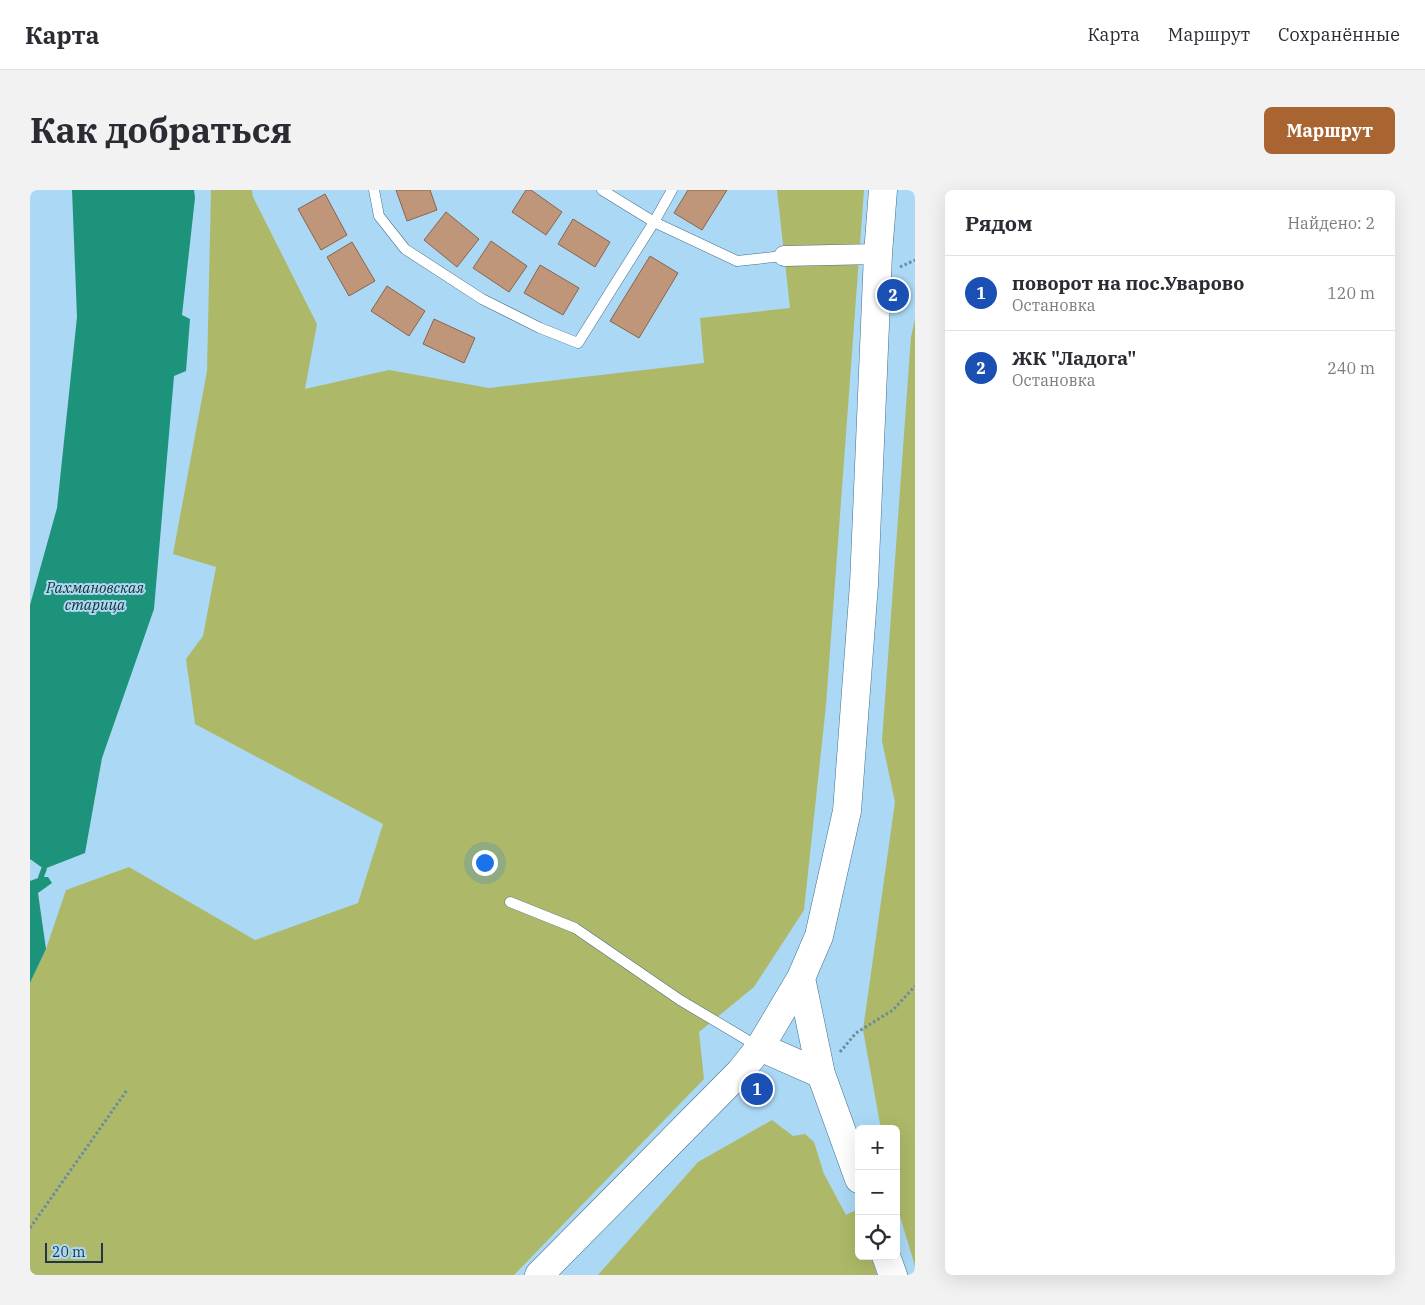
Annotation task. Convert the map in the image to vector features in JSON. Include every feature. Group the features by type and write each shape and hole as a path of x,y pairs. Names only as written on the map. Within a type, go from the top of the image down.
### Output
{"street":[{"path":"539,1275 740,1072 760,1047 801,978 819,936 847,811 864,584 878,254 883,190"},
{"path":"784,256 878,254"},
{"path":"801,978 821,1074 856,1170"},
{"path":"760,1047 821,1074"},
{"path":"887,1260 893,1275"}],"lane":[{"path":"374,190 380,216 405,249 482,299 540,328 578,343 672,190"},
{"path":"602,190 654,222 737,261 784,256"},
{"path":"510,902 575,928 680,1000 760,1047"}],"path":[{"path":"821,1074 856,1033 894,1010 915,986"},
{"path":"30,1228 127,1090"}],"shaded area":[{"path":"211,190 252,190 253,197 317,324 305,389 389,370 489,388 704,363 700,318 790,308 777,190 864,190 826,705 804,910 754,987 699,1032 704,1079 514,1275 30,1275 30,983 46,949 66,890 129,867 255,940 358,903 383,824 195,724 186,659 203,636 216,567 173,554 207,371"},
{"path":"915,319 915,1266 900,1216 900,1125 880,1125 863,1030 895,802 882,741 911,337"},
{"path":"772,1120 793,1136 805,1134 814,1142 824,1174 846,1215 855,1210 855,1260 872,1260 877,1275 598,1275 698,1162"}],"water":[{"name":"Рахмановская старица","path":"72,190 194,190 195,198 182,315 190,319 186,371 174,376 154,609 102,758 85,853 44,869 30,859 30,605 57,508 77,317"},
{"path":"41,877 48,877 52,883 38,893 46,949 30,983 30,881"}],"building":[{"path":"396,190 430,190 437,210 407,221"},
{"path":"526,190 531,190 562,212 546,235 512,212"},
{"path":"688,190 727,190 702,230 674,213"},
{"path":"325,194 347,235 321,250 298,209"},
{"path":"446,212 479,239 457,267 424,240"},
{"path":"573,219 610,242 595,267 558,244"},
{"path":"491,241 527,266 509,292 473,268"},
{"path":"352,242 375,281 349,296 327,257"},
{"path":"650,256 678,273 639,338 610,321"},
{"path":"540,265 579,288 563,315 524,293"},
{"path":"387,286 425,311 409,336 371,311"},
{"path":"434,319 475,338 464,363 423,344"}],"waterway":[{"path":"41,877 44,869"}],"place":[{"name":"ЖК \"Ладога\"","path":"893,295"},
{"name":"поворот на пос.Уварово","path":"757,1089"}]}
